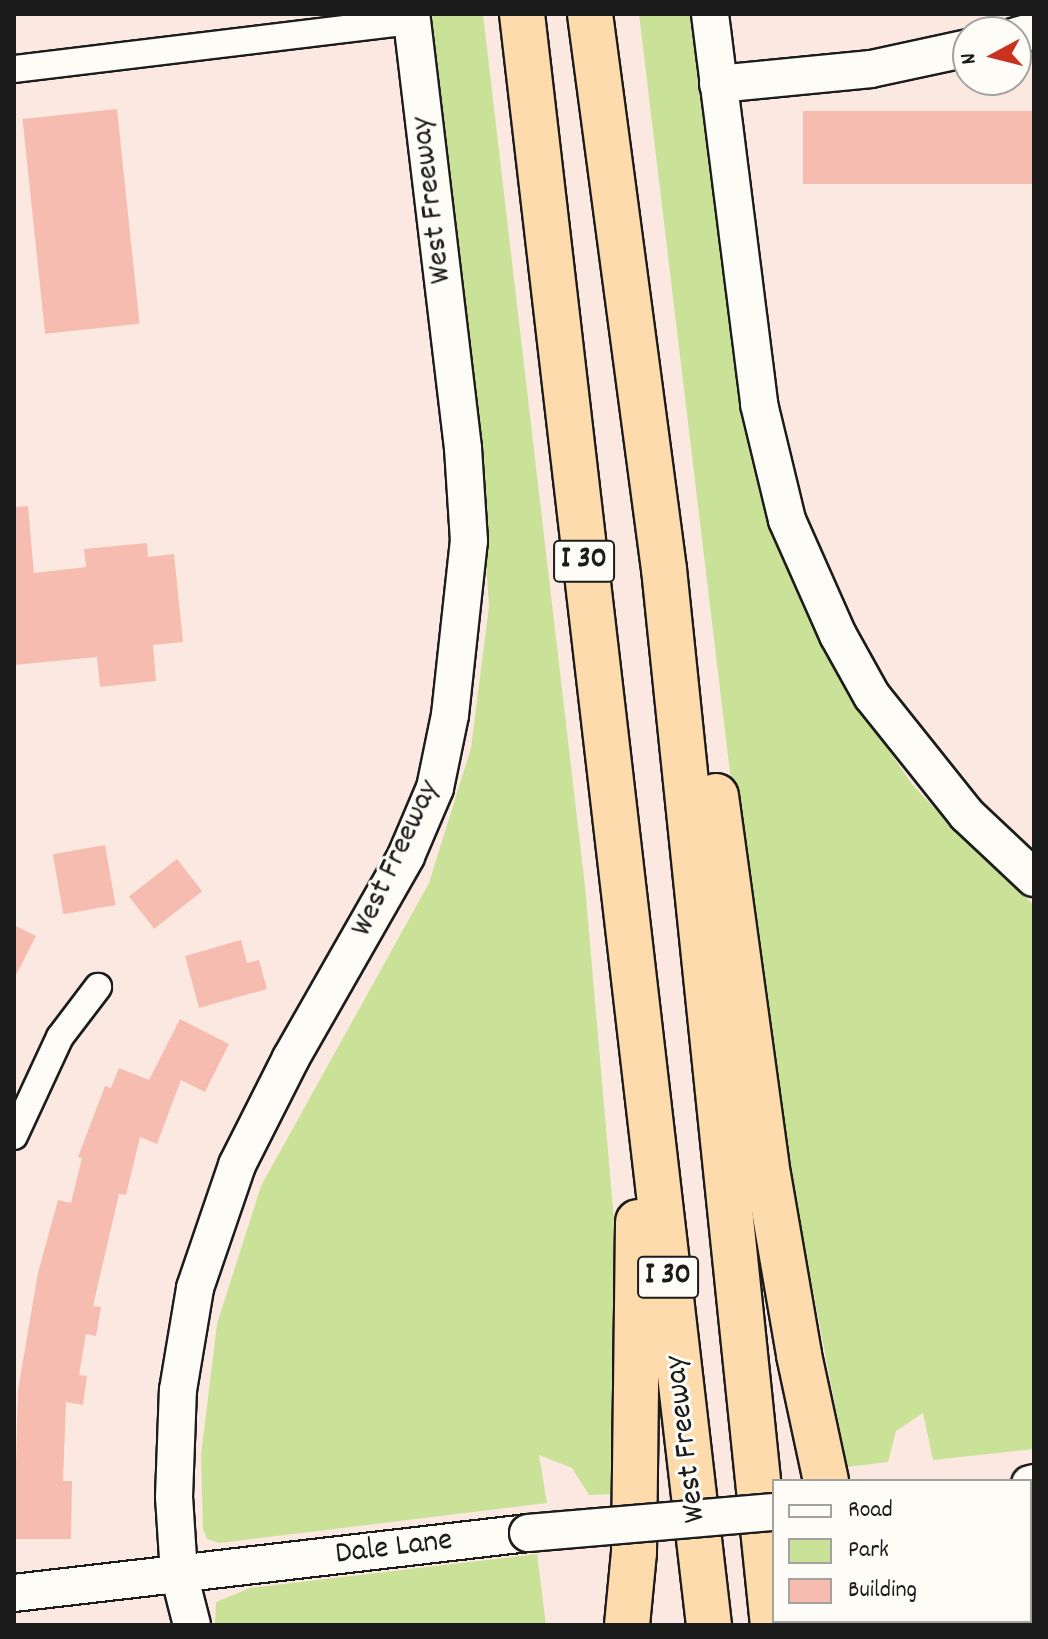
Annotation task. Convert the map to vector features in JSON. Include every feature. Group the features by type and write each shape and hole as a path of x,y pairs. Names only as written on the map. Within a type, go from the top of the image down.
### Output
{"highway":[{"name":"West Freeway","path":"522,14 709,1625"},
{"name":"West Freeway","path":"590,14 664,569 772,1615"},
{"path":"596,70 609,14"},
{"path":"664,569 702,691 766,1163 799,1355 826,1479"},
{"path":"627,1625 634,1552 638,1204 647,1108"},
{"path":"683,1625 674,1552 688,1446"}],"main road":[{"path":"710,14 759,404 787,520 838,635 872,696 967,815 1034,878"},
{"name":"West Freeway","path":"192,1625 179,1574 174,1497 178,1390 195,1288 237,1165 291,1058 406,856 435,788 450,715 469,541 463,448 412,17"},
{"path":"718,84 871,69 952,51"},
{"name":"Dale Lane","path":"14,1593 528,1533 772,1512"}],"street":[{"path":"14,69 412,17"},
{"path":"14,1136 60,1037 98,987"}],"green space":[{"path":"426,14 483,14 585,886 614,1220 616,1494 589,1495 572,1468 539,1455 547,1503 220,1543 207,1539 203,1529 201,1455 217,1324 261,1186 429,883 471,748 489,606 482,501"},
{"path":"639,14 697,14 770,518 803,608 852,697 912,784 963,839 1034,905 1034,1449 933,1460 923,1413 896,1431 888,1462 847,1467 789,1166 740,856"},
{"path":"1034,1499 1034,1625 885,1625 1032,1623"},
{"path":"537,1554 546,1625 215,1625 216,1602 250,1588"}],"building":[{"path":"117,109 140,324 45,334 23,119"},
{"path":"803,111 1034,111 1034,184 803,184"},
{"path":"28,506 34,573 86,567 84,549 147,543 148,557 174,554 183,642 153,645 156,681 100,687 97,657 14,665 14,507"},
{"path":"105,845 116,905 63,914 53,854"},
{"path":"177,859 202,891 154,929 129,897"},
{"path":"14,925 36,936 14,979"},
{"path":"241,940 247,963 259,960 267,989 199,1008 185,956"},
{"path":"180,1019 229,1044 205,1092 181,1080 157,1144 140,1137 126,1195 119,1194 93,1306 101,1307 96,1336 86,1334 79,1375 87,1376 83,1405 66,1402 63,1481 72,1481 71,1539 14,1539 18,1390 38,1273 58,1200 71,1203 82,1158 78,1157 105,1086 111,1088 119,1068 149,1080"}]}
